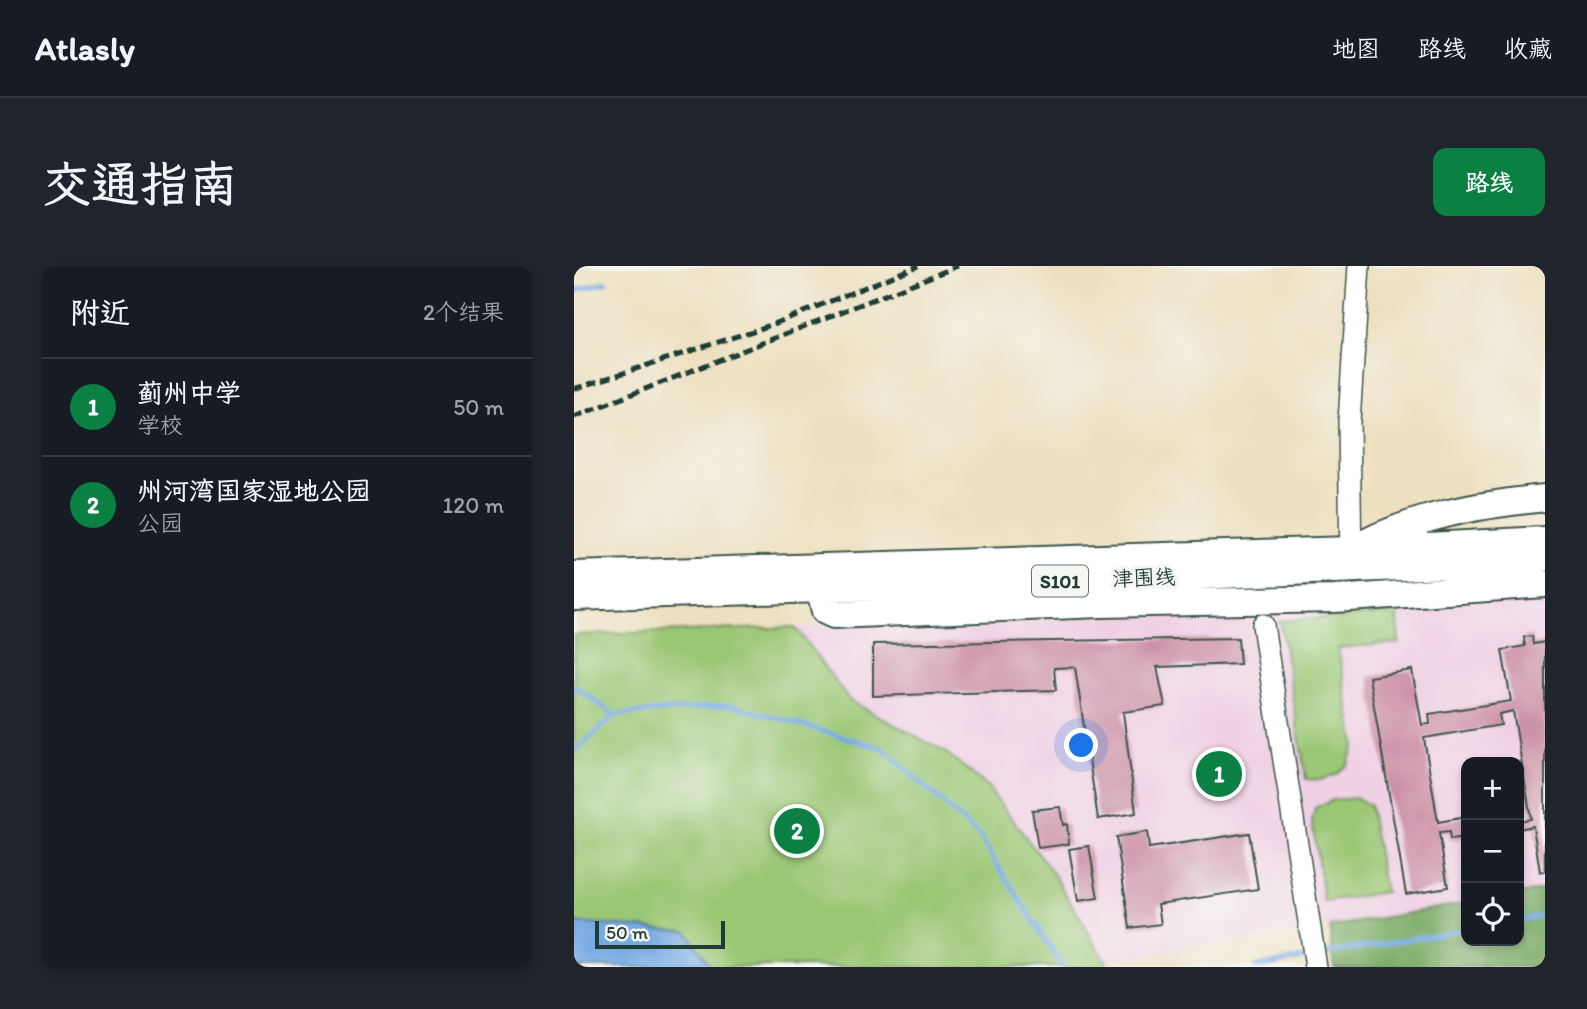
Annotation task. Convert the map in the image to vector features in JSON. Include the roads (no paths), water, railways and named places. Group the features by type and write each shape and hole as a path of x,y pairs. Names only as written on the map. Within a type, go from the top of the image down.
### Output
{"main road":[{"path":"1350,560 1391,529 1466,509 1545,498"},
{"path":"1350,560 1423,533 1545,515"},
{"name":"津围线","path":"574,597 820,589 1350,560 1545,540"},
{"name":"津围线","path":"574,575 1545,558"},
{"path":"820,589 825,611 835,615 1101,604 1335,599 1545,584"}],"street":[{"path":"1350,560 1349,422 1360,266"},
{"path":"1264,625 1316,967"}],"water":[{"path":"574,923 686,930 713,967 574,967"}],"waterway":[{"path":"574,291 606,282"},
{"path":"574,686 615,715"},
{"path":"574,752 615,715 731,705 882,748 979,836 1063,967"},
{"path":"1524,919 1545,915"},
{"path":"1318,955 1461,930"},
{"path":"1255,967 1308,957"}],"railway":[{"path":"574,389 771,325 918,266"},
{"path":"574,417 958,266"}],"place":[{"name":"蓟州中学","path":"1219,774"},
{"name":"州河湾国家湿地公园","path":"797,831"}]}
